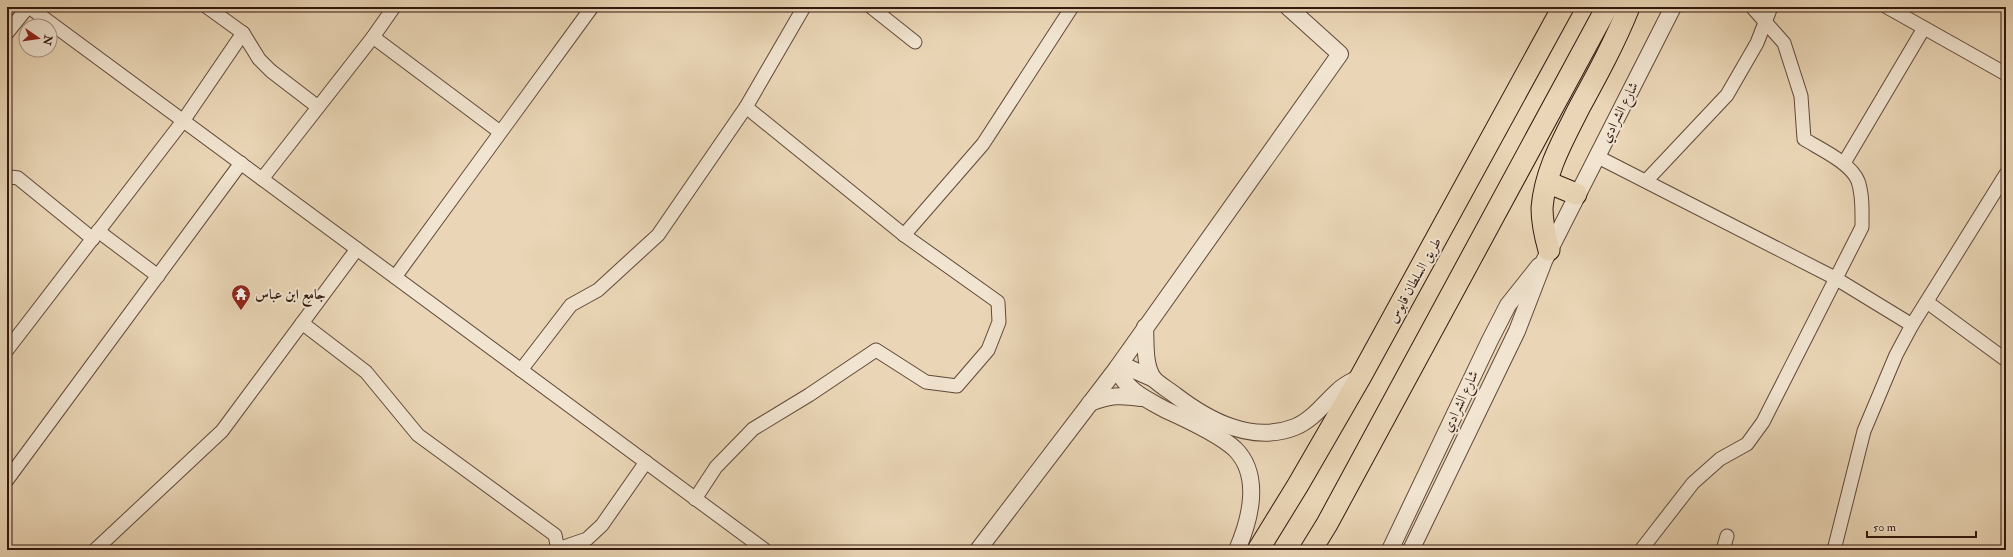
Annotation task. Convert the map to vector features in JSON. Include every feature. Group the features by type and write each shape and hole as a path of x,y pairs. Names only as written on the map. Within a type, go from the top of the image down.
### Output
{"highway":[{"name":"طريق السلطان قابوس","path":"1258,550 1298,485 1361,376 1563,7"},
{"path":"1311,550 1335,510 1607,7"},
{"path":"1546,255 1542,209 1547,182 1557,150 1620,30 1630,7"},
{"path":"1547,182 1576,194"}],"street":[{"path":"7,33 29,7 765,550"},
{"path":"207,7 243,32 259,59 271,71 318,107"},
{"path":"262,178 373,37 394,7"},
{"path":"395,277 592,7"},
{"path":"522,370 571,305 598,290 658,235 746,107 804,7"},
{"path":"871,7 916,42"},
{"path":"904,235 983,144 1072,7"},
{"path":"978,550 1117,368 1340,54 1288,7"},
{"name":"شارع الشرادي","path":"1411,550 1517,331 1546,255 1673,7"},
{"path":"1641,550 1693,483 1720,459 1747,444 1763,422 1835,278 1862,228 1862,203 1858,180 1844,163 1804,139 1801,96 1784,43 1752,7"},
{"path":"1646,181 1727,95 1757,43 1771,7"},
{"path":"1887,7 2006,74"},
{"path":"1844,163 1924,28"},
{"path":"7,350 183,121 243,32"},
{"path":"373,37 500,132"},
{"path":"695,499 716,467 753,429 809,396 876,350 926,382 957,386 988,350 999,322 998,302 904,235 746,107"},
{"path":"1596,156 1835,278 1912,325"},
{"path":"7,480 241,163"},
{"path":"1834,550 1864,431 1896,355 1912,325 2006,174"},
{"path":"7,179 11,177 18,178 96,235 158,276"},
{"path":"96,550 222,431 357,249"},
{"name":"شارع الشرادي","path":"1390,550 1496,328 1519,290 1546,255"},
{"path":"1927,302 2006,360"},
{"path":"302,323 366,372 418,435 555,535 558,550 587,539 602,525 646,462"},
{"path":"1145,328 1146,360 1154,378"},
{"path":"1117,368 1127,367 1154,378 1187,404 1226,426 1243,431 1260,433 1279,431 1296,426 1318,411 1340,389 1361,376"},
{"path":"1117,368 1121,378 1141,398 1223,440 1236,450 1244,461 1250,480 1252,496 1249,515 1237,550"},
{"path":"1090,403 1117,395 1141,398"},
{"path":"1415,550 1421,528"},
{"path":"1723,550 1727,536"}],"place":[{"name":"جامع ابن عباس","path":"241,311"}]}
